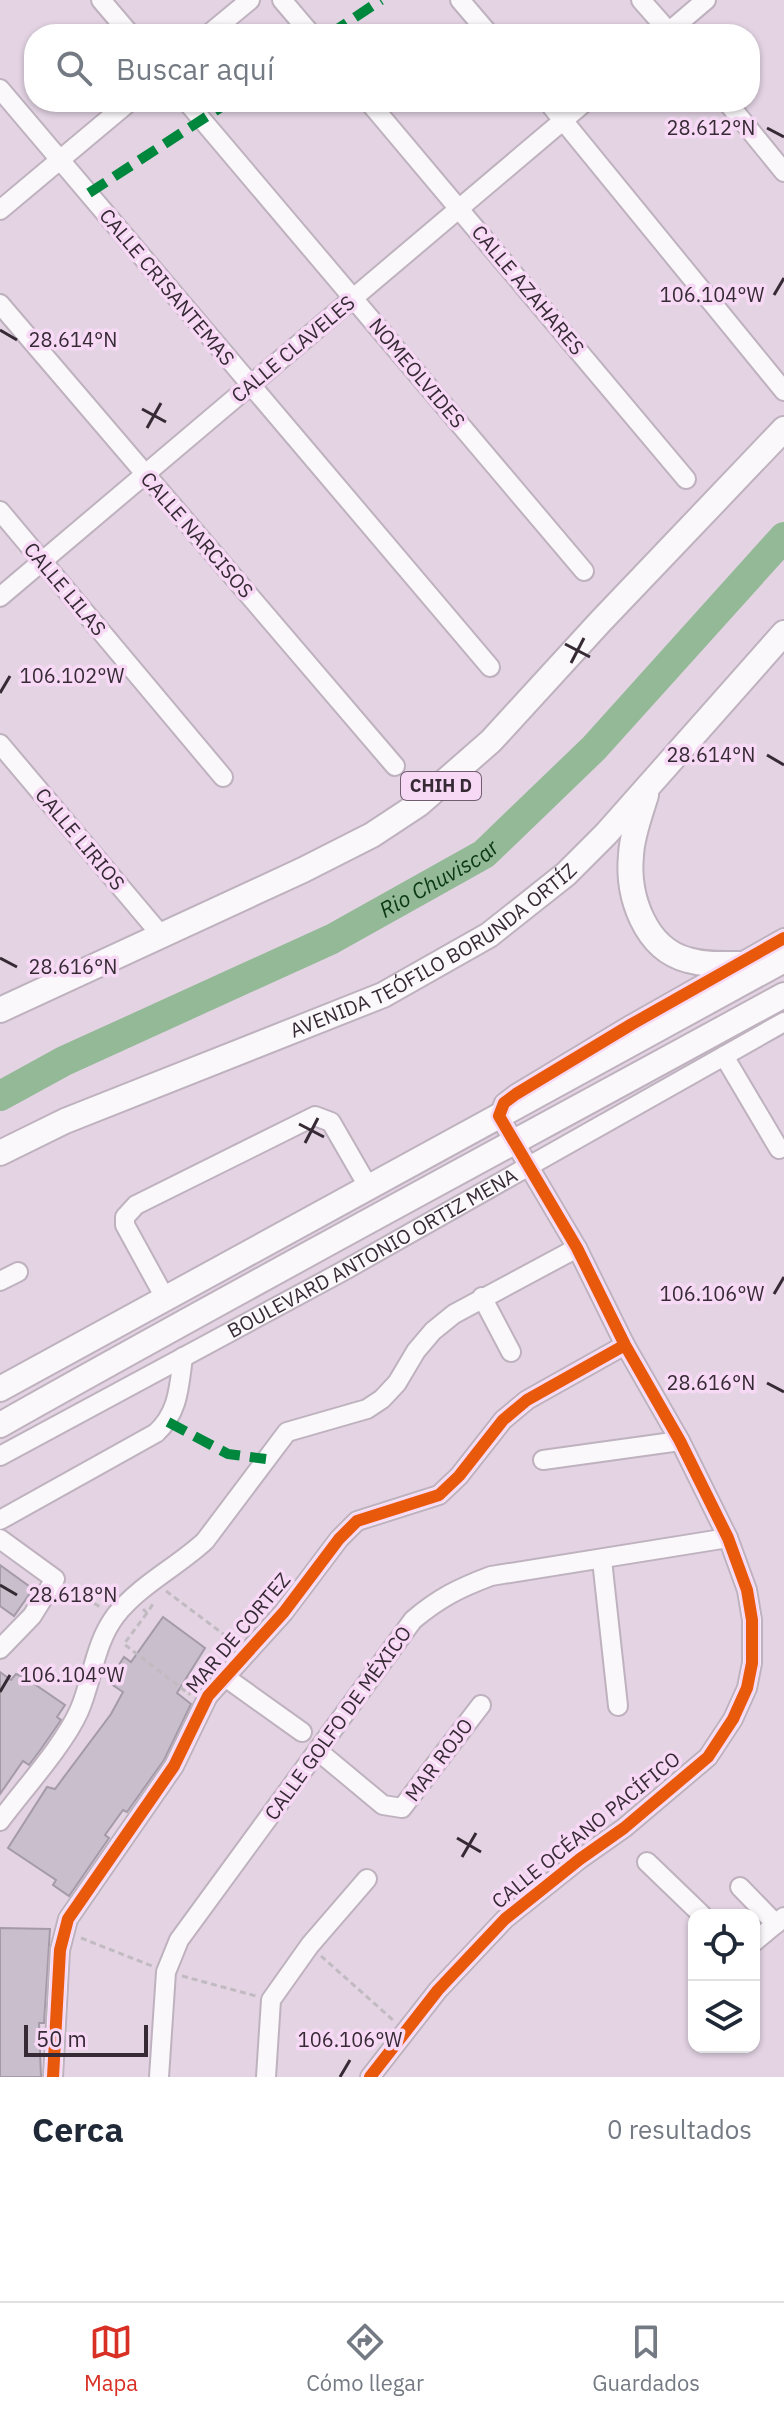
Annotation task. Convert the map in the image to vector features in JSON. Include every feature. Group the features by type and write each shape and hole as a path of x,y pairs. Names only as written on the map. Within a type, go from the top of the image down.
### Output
{"main road":[{"name":"CHIH D","path":"0,1010 303,870 372,835 419,804 491,741 784,429"},
{"name":"AVENIDA TEÓFILO BORUNDA ORTÍZ","path":"0,1153 65,1121 383,995 489,935 566,874 649,786 784,633"},
{"path":"649,786 630,857 632,886 641,920 661,946 685,960 738,964"},
{"path":"0,1389 784,960"},
{"name":"BOULEVARD ANTONIO ORTIZ MENA","path":"0,1425 200,1312 784,995"}],"street":[{"path":"101,0 121,24"},
{"path":"221,24 250,0"},
{"path":"282,0 302,24"},
{"path":"460,0 480,24"},
{"path":"641,0 661,24"},
{"path":"679,24 706,0"},
{"name":"CALLE CRISANTEMAS","path":"0,89 490,667"},
{"path":"0,210 117,112"},
{"name":"NOMEOLVIDES","path":"196,112 584,571"},
{"name":"CALLE AZAHARES","path":"377,112 686,479"},
{"path":"557,112 784,391"},
{"name":"CALLE CLAVELES","path":"0,597 573,112"},
{"path":"735,112 784,172"},
{"name":"CALLE NARCISOS","path":"0,304 395,766"},
{"name":"CALLE LILAS","path":"0,511 223,777"},
{"name":"CALLE LIRIOS","path":"0,744 161,935"},
{"path":"499,1116 504,1103 516,1094 784,938"},
{"name":"BOULEVARD ANTONIO ORTIZ MENA","path":"0,1456 529,1168 784,1022"},
{"path":"724,1056 779,1149"},
{"path":"165,1298 125,1225 125,1217 136,1205 315,1116 331,1122 369,1188"},
{"name":"CALLE OCÉANO PACÍFICO","path":"370,2077 456,1969 505,1919 624,1828 708,1757 733,1719 747,1688 752,1663 752,1620 747,1590 728,1538 577,1248 499,1116"},
{"path":"0,1821 78,1714 92,1662 115,1616 131,1599 205,1541 277,1441 287,1432 367,1409 397,1383 416,1351 433,1331 482,1297 577,1248"},
{"path":"0,1281 18,1272"},
{"path":"482,1297 511,1352"},
{"name":"MAR DE CORTEZ","path":"53,2077 60,1950 68,1919 174,1766 208,1696 284,1612 339,1539 357,1521 439,1495 459,1476 503,1420 527,1400 625,1345"},
{"path":"0,1520 156,1433 168,1422 175,1408 183,1357"},
{"path":"543,1460 680,1441"},
{"name":"CALLE GOLFO DE MÉXICO","path":"159,2077 166,1972 170,1956 413,1620 455,1589 491,1576 728,1538"},
{"path":"0,1539 55,1579 32,1616 0,1649"},
{"path":"602,1560 618,1706"},
{"path":"225,1677 302,1732"},
{"name":"MAR ROJO","path":"318,1751 383,1805 402,1808 481,1705"},
{"path":"647,1862 696,1909"},
{"path":"266,2077 271,2000 310,1945 367,1879"},
{"path":"740,1887 780,1920 760,1937"}],"path":[{"path":"55,1579 115,1616"},
{"path":"164,1590 230,1639 213,1665 225,1677"},
{"path":"131,1599 147,1613"},
{"path":"155,1601 124,1644 189,1694 197,1684"},
{"path":"310,1945 404,2031"}],"building":[{"path":"0,1565 33,1589 14,1616 0,1606"},
{"path":"163,1617 205,1648 177,1693 191,1704 164,1760 127,1812 123,1810 105,1835 109,1838 69,1896 53,1885 56,1880 8,1848 47,1787 55,1789 111,1714 123,1692 108,1682 124,1657 131,1662"},
{"path":"0,1672 11,1680 16,1674 24,1677 65,1705 57,1717 61,1720 41,1749 29,1765 23,1761 0,1794"},
{"path":"0,1928 50,1929 44,2023 39,2023 41,2077 0,2077"}],"waterway":[{"name":"Rio Chuviscar","path":"0,1096 64,1061 332,939 484,854 594,748 784,537"}],"marked path":[{"path":"345,24 381,0"},
{"path":"89,193 214,112"},
{"path":"168,1422 228,1454 266,1459"}],"cycle path":[{"path":"370,2077 438,1990 505,1919 624,1828 708,1757 733,1719 747,1688 752,1663 752,1620 747,1590 728,1538 577,1248 499,1116 504,1103 516,1094 784,938"},
{"path":"53,2077 60,1950 68,1919 174,1766 208,1696 284,1612 339,1539 357,1521 439,1495 459,1476 503,1420 527,1400 625,1345"}]}
